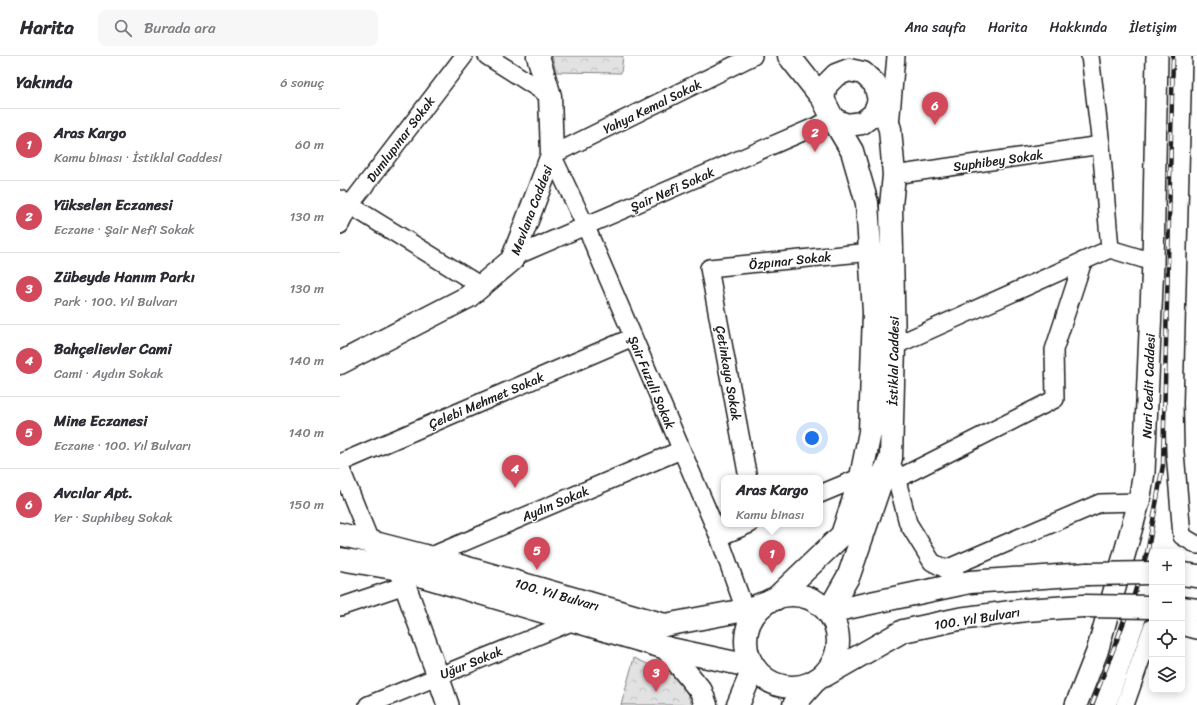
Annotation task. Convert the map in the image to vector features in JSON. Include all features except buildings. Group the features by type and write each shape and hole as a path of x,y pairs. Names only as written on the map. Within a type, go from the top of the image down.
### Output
{"main road":[{"name":"Mevlana Caddesi","path":"340,363 468,298 512,260 552,155 550,96 538,56"},
{"path":"790,56 823,99 833,119 847,125 862,123 874,114 879,100 875,84 848,56"},
{"path":"823,99 826,85 836,74 849,70 863,73"},
{"name":"İstiklal Caddesi","path":"828,612 849,575 884,473 891,458 894,346 891,206 894,175 890,128 879,100"},
{"name":"İstiklal Caddesi","path":"775,599 842,535 861,477 870,432 874,312 867,202 852,151 833,119"},
{"name":"100. Yıl Bulvarı","path":"340,534 429,557 665,625 745,610 775,599"},
{"name":"100. Yıl Bulvarı","path":"340,559 402,577 574,621 666,648 754,667"},
{"path":"828,612 970,582 1087,574 1149,573"},
{"path":"1185,574 1197,576"},
{"path":"794,705 816,680 828,670 836,657 838,641 835,626 828,612 817,603 803,597 789,596 775,599 763,606 754,616 748,628 746,641 748,655 754,667 763,677 775,684 789,687 803,686 816,680"},
{"name":"100. Yıl Bulvarı","path":"816,680 903,631 959,619 1026,610 1083,606 1144,611"},
{"path":"1185,608 1197,610"},
{"path":"666,648 701,691 706,705"},
{"path":"738,705 754,667"}],"street":[{"name":"Dumlupınar Sokak","path":"340,225 345,202 464,56"},
{"path":"487,56 550,96"},
{"name":"Yahya Kemal Sokak","path":"552,155 753,56"},
{"path":"890,128 896,56"},
{"path":"1090,56 1101,145 1110,249"},
{"name":"Nuri Cedit Caddesi","path":"1076,705 1097,652 1139,502 1144,472 1153,262 1157,56"},
{"name":"Nuri Cedit Caddesi","path":"1183,56 1174,404 1175,452 1182,536 1197,545"},
{"name":"Şair Nefi Sokak","path":"512,260 518,255 586,227 833,119"},
{"name":"Suphibey Sokak","path":"894,175 1101,145"},
{"name":"Şair Fuzuli Sokak","path":"552,155 586,227 719,537 745,610"},
{"path":"345,202 481,286"},
{"path":"894,346 1110,249 1153,262"},
{"name":"Özpınar Sokak","path":"710,268 871,252"},
{"path":"897,479 1055,399 1054,350 1083,261"},
{"name":"Çetinkaya Sokak","path":"710,268 747,475"},
{"name":"Çelebi Mehmet Sokak","path":"340,463 633,337"},
{"name":"Aydın Sokak","path":"429,557 681,450"},
{"path":"891,458 908,524 932,562 970,582"},
{"path":"340,467 370,541"},
{"path":"823,493 861,477"},
{"path":"946,569 1100,503 1139,502"},
{"path":"719,537 743,527"},
{"path":"340,607 402,577 448,705"},
{"path":"1105,705 1144,611"},
{"name":"Uğur Sokak","path":"368,705 574,621"},
{"path":"1185,627 1197,630"},
{"path":"1126,705 1149,637"}],"green space":[{"path":"552,56 623,56 621,73 556,72"},
{"path":"634,658 681,679 692,705 621,705"}],"railway":[{"path":"1092,705 1133,598 1148,549 1163,465 1173,56"}],"place":[{"name":"Avcılar Apt.","path":"935,125"},
{"name":"Yükselen Eczanesi","path":"815,152"},
{"name":"Bahçelievler Cami","path":"515,488"},
{"name":"Mine Eczanesi","path":"537,570"},
{"name":"Aras Kargo","path":"772,573"},
{"name":"Zübeyde Hanım Parkı","path":"656,692"}]}
